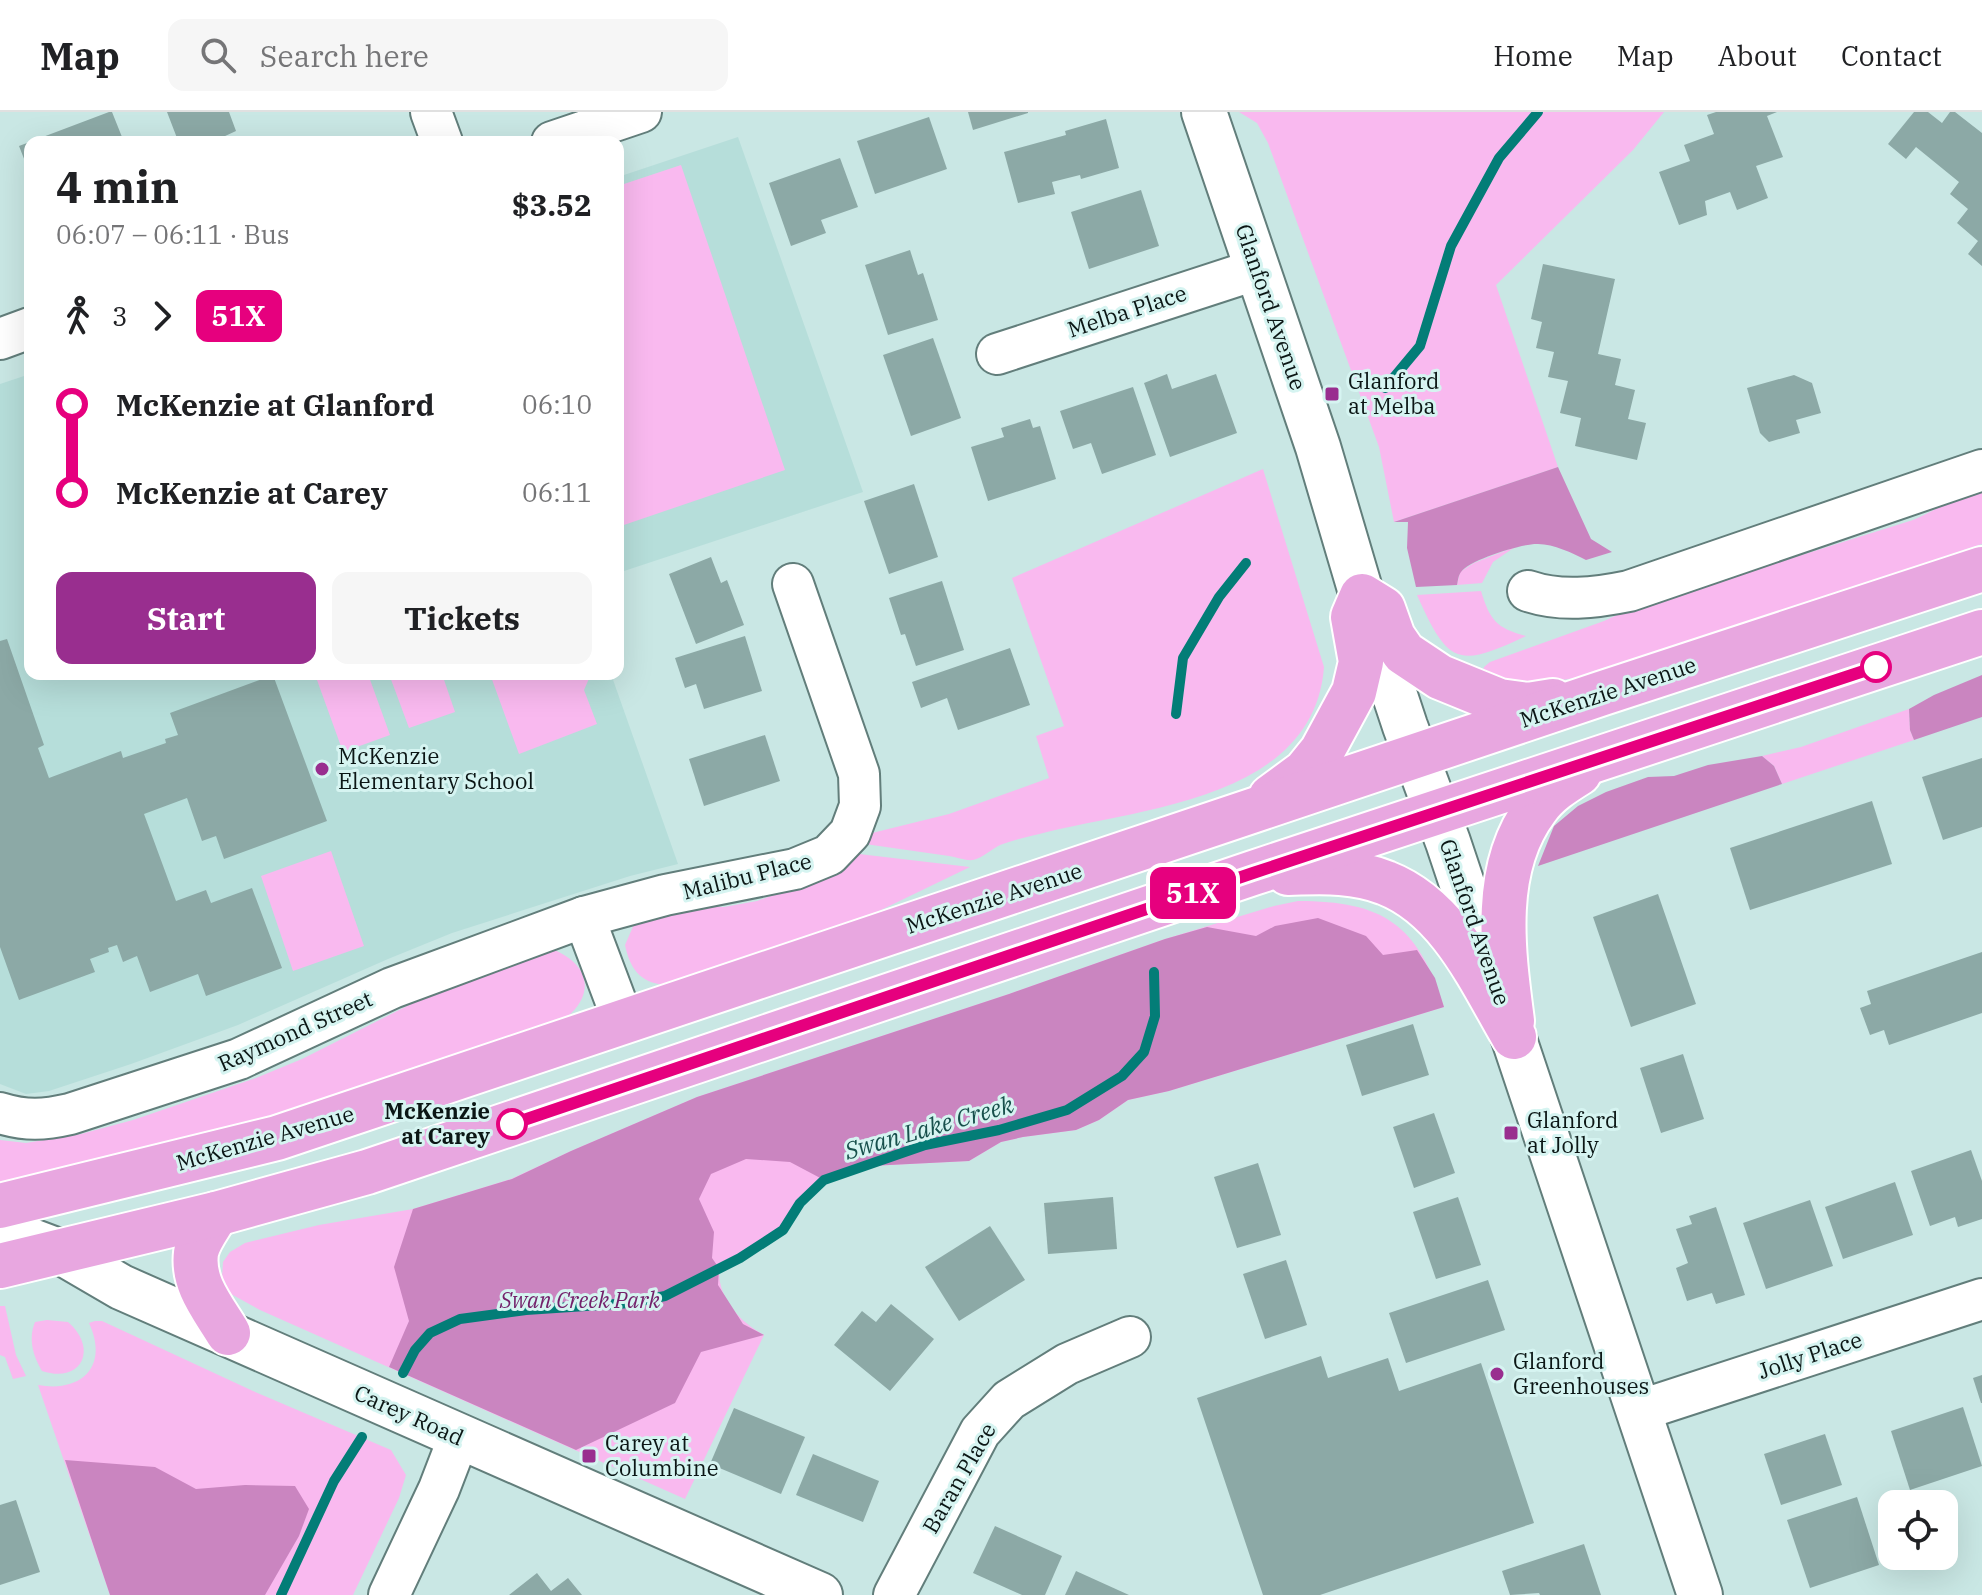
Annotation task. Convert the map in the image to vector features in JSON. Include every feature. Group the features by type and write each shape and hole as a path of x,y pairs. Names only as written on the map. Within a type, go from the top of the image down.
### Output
{"main road":[{"name":"Glanford Avenue","path":"1204,112 1318,447 1362,596 1514,1037 1700,1595"},
{"name":"McKenzie Avenue","path":"0,1206 277,1138 1982,569"},
{"path":"1245,814 1305,772 1334,731 1360,677 1361,662 1353,617 1362,596 1383,609 1393,637 1404,653 1440,677 1499,701 1528,705 1603,693"},
{"path":"0,1266 216,1214 367,1172 1253,873 1982,632"},
{"path":"1514,1037 1505,967 1503,907 1519,840 1535,809 1550,793 1608,755"},
{"path":"1253,873 1339,872 1385,882 1423,903 1464,951 1514,1037"},
{"path":"216,1214 196,1250 199,1286 228,1333"},
{"name":"Carey Road","path":"0,1229 61,1252 121,1287 820,1595"}],"street":[{"path":"431,112 440,136"},
{"path":"570,136 641,112"},
{"name":"Melba Place","path":"997,354 1258,269"},
{"path":"0,339 24,330"},
{"path":"1528,591 1547,597 1573,598 1629,591 1982,470"},
{"name":"Malibu Place","path":"584,917 665,895 795,869 829,855 850,833 860,806 859,774 793,584"},
{"path":"584,917 624,1023"},
{"name":"Raymond Street","path":"0,1113 22,1120 43,1120 70,1114 239,1059 392,988 584,917"},
{"name":"Jolly Place","path":"1638,1411 1982,1299"},
{"name":"Baran Place","path":"894,1595 980,1432 1009,1400 1067,1364 1130,1337"},
{"path":"389,1595 439,1489 459,1437"}],"shaded area":[{"path":"738,137 863,492 624,571 624,175"},
{"name":"McKenzie Elementary School","path":"24,376 24,680 613,680 678,864 630,876 452,933 238,1025 49,1091 26,1094 0,1084 0,384"}],"green space":[{"path":"1239,112 1664,112 1633,150 1496,285 1558,467 1394,522 1379,447 1268,143 1257,123"},
{"path":"681,165 785,470 624,525 624,184"},
{"path":"1558,467 1591,539 1612,552 1586,560 1557,547 1531,544 1474,562 1461,572 1457,585 1416,587 1407,548 1408,522 1394,522"},
{"path":"1263,469 1324,667 1313,711 1290,745 1258,770 1218,790 1175,804 1012,841 973,860 865,844 868,834 949,814 1049,778 1036,736 1064,726 1012,578"},
{"path":"1982,486 1982,544 1592,675 1538,684 1481,677 1484,667 1490,662 1630,609 1913,520"},
{"path":"1515,547 1493,562 1482,583 1457,585 1460,572 1474,563"},
{"path":"1481,591 1491,616 1501,626 1526,636 1484,653 1469,656 1457,654 1437,635 1417,595"},
{"path":"1982,675 1982,717 1914,740 1909,709"},
{"path":"317,680 370,680 390,735 343,752"},
{"path":"391,680 444,680 455,712 409,728"},
{"path":"492,680 588,680 584,690 597,724 519,754"},
{"path":"1909,709 1914,740 1782,784 1774,766 1762,756 1801,747"},
{"path":"1762,756 1774,766 1782,784 1538,866 1554,826 1578,806 1606,792 1648,777 1674,776 1708,765"},
{"path":"331,851 364,946 293,971 261,876"},
{"path":"859,854 970,867 852,924 664,985 642,977 630,961 625,945 635,922 693,906 724,907 757,901 796,887 844,855"},
{"name":"Swan Creek Park","path":"1298,901 1353,906 1393,923 1409,937 1422,955 1444,1007 1169,1091 1128,1100 1099,1120 1076,1130 1001,1142 969,1161 870,1166 824,1180 800,1203 783,1230 719,1269 722,1290 732,1308 746,1323 764,1335 685,1499 260,1310 231,1294 222,1278 223,1262 230,1252 245,1243 319,1225 413,1209 511,1179 697,1097 1165,939"},
{"name":"Swan Creek Park","path":"1318,918 1366,936 1383,955 1417,950 1435,978 1444,1007 1169,1091 1128,1100 1099,1120 1076,1130 1001,1142 969,1161 870,1166 824,1180 790,1162 746,1159 711,1174 699,1199 714,1232 712,1258 719,1268 718,1285 743,1324 764,1335 701,1352 675,1403 576,1450 389,1367 409,1321 394,1267 413,1209 512,1179 697,1097 1165,939 1207,927 1256,936 1275,926"},
{"path":"552,949 576,964 585,983 579,1004 559,1023 212,1133 142,1152 0,1182 0,1140 26,1143 81,1134 133,1120 256,1078 302,1059 429,995"},
{"path":"0,1306 5,1306 16,1355 26,1376 13,1379 5,1357 0,1355"},
{"path":"102,1321 391,1450 406,1475 399,1498 353,1595 110,1595 38,1385 67,1385 88,1373 96,1352 89,1323"},
{"path":"35,1322 68,1322 82,1343 84,1353 81,1362 67,1373 42,1371 36,1359 32,1347 33,1328"},
{"path":"65,1460 155,1467 196,1489 245,1485 295,1486 309,1509 299,1536 265,1595 110,1595"}],"building":[{"path":"112,112 122,136 45,136"},
{"path":"167,112 229,112 236,131 225,136 176,136"},
{"path":"968,112 1028,112 1028,113 973,130"},
{"path":"1716,112 1777,112 1767,116 1783,157 1756,166 1768,198 1737,210 1730,192 1705,201 1707,215 1679,225 1659,172 1690,161 1684,145 1714,134 1707,115"},
{"path":"1914,112 1928,112 1942,123 1950,112 1955,112 1982,133 1982,266 1968,254 1978,241 1957,223 1968,209 1950,194 1959,182 1916,147 1906,159 1888,144"},
{"path":"929,117 947,169 875,194 857,141"},
{"path":"1106,119 1119,168 1081,179 1080,175 1052,182 1055,194 1018,203 1004,152 1066,135 1065,131"},
{"path":"840,158 858,207 821,220 826,233 791,246 769,183"},
{"path":"1141,190 1159,246 1089,269 1071,212"},
{"path":"910,250 918,275 923,273 938,320 888,335 865,265"},
{"path":"1543,264 1615,279 1598,354 1621,359 1615,385 1635,390 1628,419 1646,423 1637,460 1575,446 1581,418 1560,413 1568,381 1548,377 1554,352 1536,348 1542,322 1531,319"},
{"path":"933,338 961,418 911,436 883,355"},
{"path":"1167,374 1172,389 1216,374 1237,433 1170,457 1144,383"},
{"path":"1794,375 1812,383 1821,413 1796,420 1800,433 1769,442 1760,433 1747,388"},
{"path":"1133,387 1156,455 1102,474 1091,443 1073,449 1060,411"},
{"path":"1030,419 1033,428 1040,426 1056,479 988,501 971,447 1004,437 1001,428"},
{"path":"914,484 938,557 889,574 864,501"},
{"path":"711,557 721,583 727,580 744,625 696,644 669,574"},
{"path":"942,581 964,650 916,666 905,634 901,635 889,598"},
{"path":"745,636 762,691 704,709 696,684 685,688 675,658"},
{"path":"7,639 44,745 38,748 49,778 121,751 123,758 166,743 165,739 178,735 170,713 259,680 275,680 327,821 224,859 216,836 202,841 187,798 144,814 176,901 206,890 211,903 252,888 282,968 206,996 198,974 150,992 137,956 123,962 117,945 108,948 109,952 90,959 95,972 19,1000 0,947 0,641"},
{"path":"1010,648 1030,705 958,730 947,698 921,708 912,682"},
{"path":"765,735 780,781 704,806 689,759"},
{"path":"1982,758 1982,827 1943,840 1922,777"},
{"path":"1872,801 1892,864 1750,910 1730,848"},
{"path":"1658,894 1696,1004 1631,1027 1593,917"},
{"path":"1982,952 1982,1013 1889,1045 1884,1030 1870,1035 1860,1008 1871,1004 1867,991"},
{"path":"1413,1024 1429,1075 1362,1096 1346,1045"},
{"path":"1683,1054 1704,1119 1661,1133 1640,1068"},
{"path":"1434,1113 1455,1173 1414,1188 1393,1127"},
{"path":"1971,1150 1982,1181 1982,1219 1958,1227 1955,1217 1930,1226 1911,1171"},
{"path":"1258,1163 1281,1235 1237,1248 1214,1177"},
{"path":"1895,1182 1913,1235 1843,1259 1825,1207"},
{"path":"1113,1197 1117,1249 1048,1254 1044,1203"},
{"path":"1458,1197 1481,1265 1436,1279 1413,1212"},
{"path":"1810,1200 1833,1266 1766,1289 1743,1223"},
{"path":"1716,1207 1745,1295 1716,1304 1712,1293 1687,1301 1676,1268 1688,1263 1676,1229 1692,1224 1689,1216"},
{"path":"990,1226 1025,1280 959,1321 925,1267"},
{"path":"1286,1260 1307,1325 1265,1339 1243,1274"},
{"path":"1488,1280 1505,1330 1406,1363 1389,1313"},
{"path":"891,1304 934,1339 890,1391 834,1345 862,1311 876,1322"},
{"path":"1321,1356 1328,1378 1388,1358 1399,1391 1481,1363 1534,1523 1320,1595 1263,1595 1197,1398"},
{"path":"1982,1375 1982,1403 1981,1403 1973,1378"},
{"path":"1963,1407 1982,1466 1910,1490 1891,1431"},
{"path":"734,1408 805,1437 781,1494 710,1464"},
{"path":"1825,1434 1842,1485 1781,1505 1764,1454"},
{"path":"813,1454 879,1481 863,1522 796,1495"},
{"path":"1857,1497 1878,1565 1810,1588 1787,1520"},
{"path":"16,1500 40,1572 0,1585 0,1505"},
{"path":"995,1526 1062,1556 1045,1595 1022,1595 973,1573"},
{"path":"1584,1544 1601,1595 1510,1595 1502,1571"},
{"path":"1076,1571 1129,1595 1065,1595"},
{"path":"537,1573 551,1591 568,1578 582,1595 509,1595"}],"waterway":[{"name":"Swan Lake Creek","path":"1385,388 1420,346 1451,246 1499,158 1538,112"},
{"name":"Swan Lake Creek","path":"1176,714 1183,658 1219,597 1246,563"},
{"name":"Swan Lake Creek","path":"403,1373 415,1350 430,1333 460,1319 526,1310 631,1303 665,1296 740,1258 783,1230 800,1203 824,1180 925,1145 999,1130 1067,1110 1122,1076 1144,1052 1155,1016 1154,972"},
{"name":"Swan Lake Creek","path":"281,1595 334,1481 362,1437"}],"bus line":[{"name":"51X","path":"512,1124 1253,873 1876,667"}],"place":[{"name":"Glanford at Melba","path":"1332,394"},
{"name":"McKenzie Elementary School","path":"322,769"},
{"name":"McKenzie at Carey","path":"512,1124"},
{"name":"Glanford at Jolly","path":"1511,1133"},
{"name":"Glanford Greenhouses","path":"1497,1374"},
{"name":"Carey at Columbine","path":"589,1456"}]}
